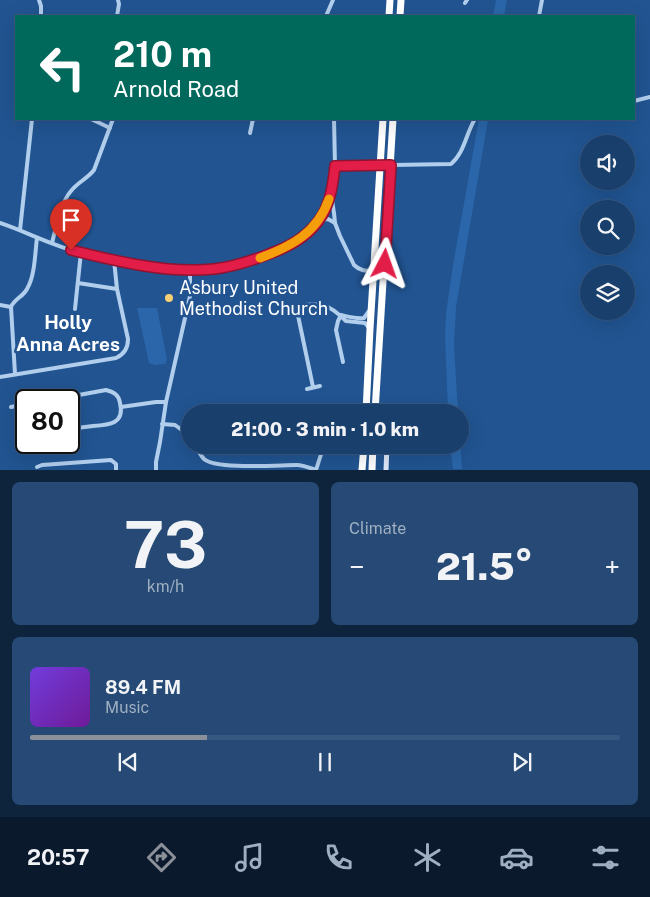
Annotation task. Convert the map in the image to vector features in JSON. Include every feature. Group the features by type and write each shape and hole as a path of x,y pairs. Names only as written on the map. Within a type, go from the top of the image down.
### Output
{"highway":[{"path":"389,15 390,0"},
{"path":"400,15 401,0"},
{"path":"366,404 383,120"},
{"path":"376,404 394,120"},
{"path":"367,396 371,404"},
{"path":"362,470 363,454"},
{"path":"372,470 373,454"}],"street":[{"path":"40,0 41,15"},
{"path":"117,15 118,0"},
{"path":"326,15 334,0"},
{"path":"539,15 542,0"},
{"path":"635,101 650,97"},
{"path":"20,230 32,120"},
{"path":"93,120 110,128"},
{"path":"52,243 64,202 74,187 94,170 113,120"},
{"path":"250,133 253,120"},
{"path":"0,223 80,252 149,266 190,270 212,269 231,266 269,255 301,238 318,220 327,205 331,194 335,166 334,120"},
{"path":"335,166 449,164 454,162 459,154 475,120"},
{"path":"331,194 335,223 354,265 364,271 373,271"},
{"path":"318,220 328,219 335,223"},
{"path":"15,374 11,307 28,288 37,238"},
{"path":"75,309 80,252"},
{"path":"0,377 116,358 126,351 128,338 117,288 114,260"},
{"path":"156,470 166,402 190,296 190,270"},
{"path":"78,283 117,288"},
{"path":"313,387 296,306 322,304 334,310 346,321 365,323 370,329"},
{"path":"0,305 11,307"},
{"path":"341,315 350,318 364,318 371,309"},
{"path":"341,315 336,330 343,362"},
{"path":"307,388 320,386"},
{"path":"80,395 106,390 118,397 121,407 121,414 111,424 80,427"},
{"path":"121,407 166,402"},
{"path":"11,407 15,406"},
{"path":"162,424 175,425 181,429"},
{"path":"200,454 205,460 220,465 267,467 299,465 316,470 321,454"},
{"path":"386,470 387,454"},
{"path":"37,467 42,465 111,460 116,464 116,470"}],"shaded area":[{"path":"496,0 507,0 504,15 493,15"},
{"path":"479,120 488,120 456,307 454,343 458,404 448,404 446,313"},
{"path":"137,308 157,308 167,360 165,364 155,365 149,363"},
{"path":"451,454 461,454 462,469 453,469"}],"slow traffic":[{"path":"260,258 284,248 301,238 318,220 329,199"}],"place":[{"name":"Asbury United Methodist Church","path":"169,298"}],"district":[{"name":"Holly Anna Acres","path":"68,333"}],"route":[{"path":"71,250 170,269 212,269 238,265 284,248 309,231 327,205 332,191 335,166 391,165 385,264"}]}
